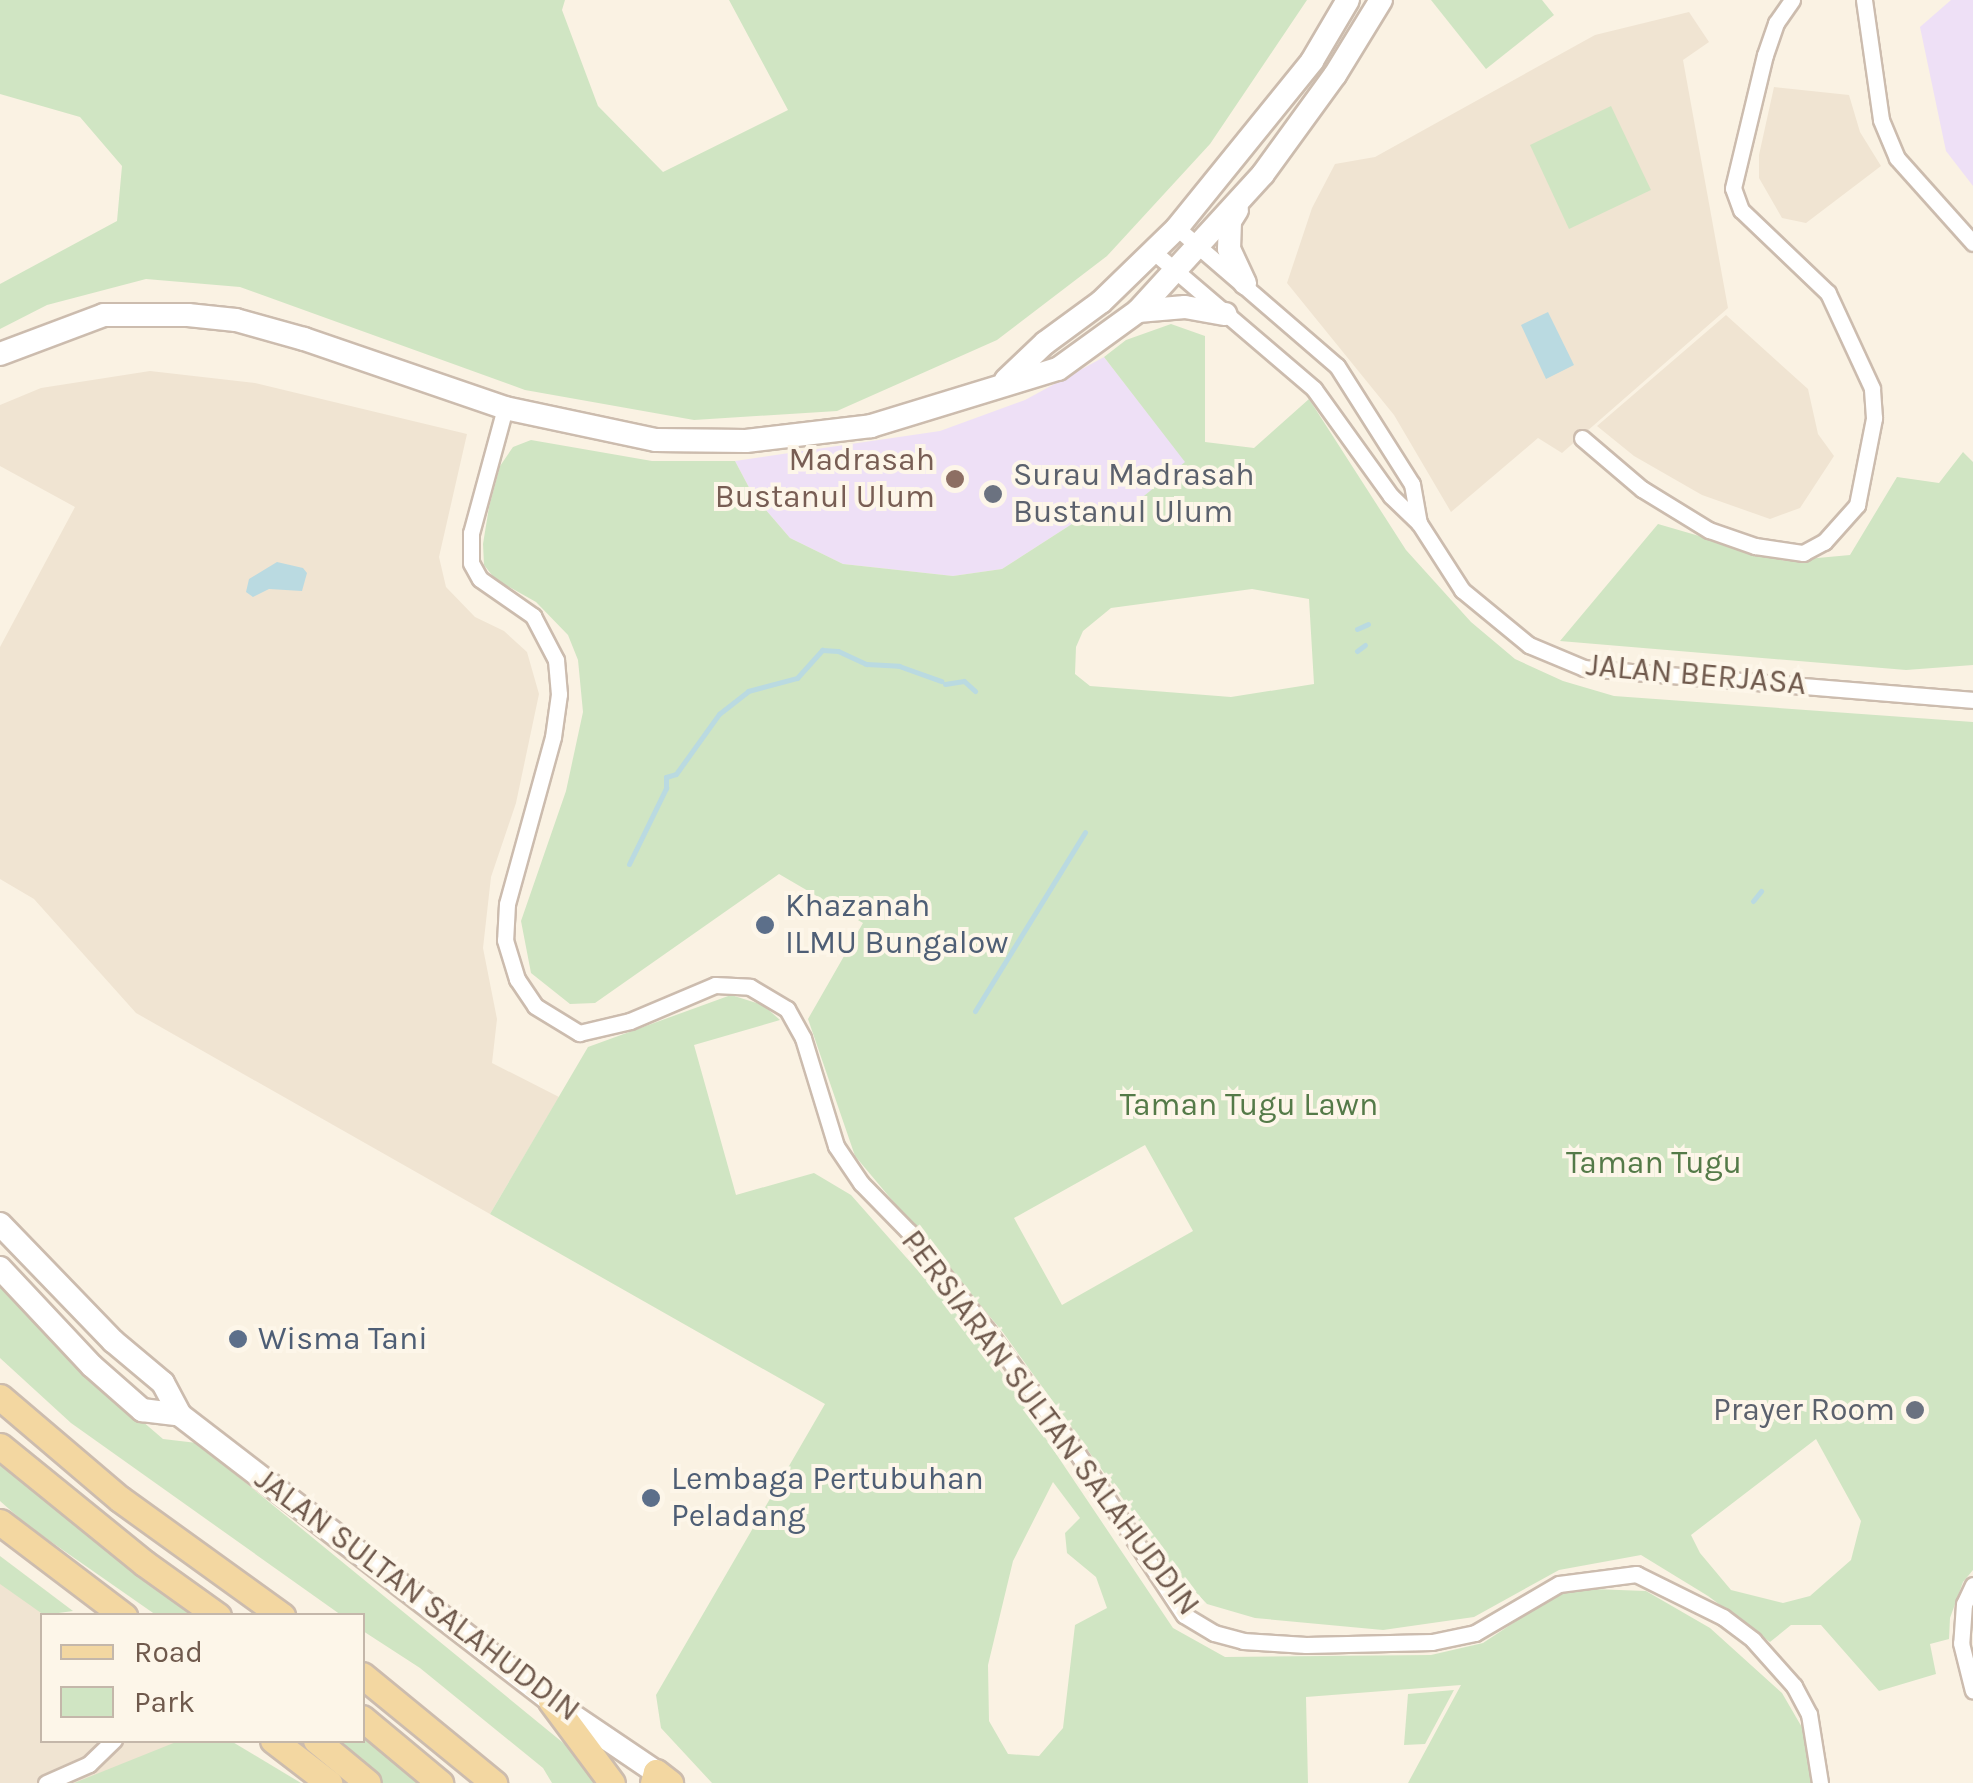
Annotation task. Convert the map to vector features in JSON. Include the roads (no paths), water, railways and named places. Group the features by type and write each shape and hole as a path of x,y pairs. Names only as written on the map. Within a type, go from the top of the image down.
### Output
{"main road":[{"path":"0,1397 120,1499 278,1613"},
{"path":"0,1446 144,1563 214,1613"},
{"path":"0,1522 120,1613"},
{"path":"365,1677 494,1783"},
{"path":"551,1701 612,1783"},
{"path":"365,1720 440,1783"},
{"path":"277,1743 329,1783"},
{"path":"320,1743 368,1783"}],"street":[{"path":"1003,382 1155,253 1312,60 1348,0"},
{"path":"0,354 104,315 236,320 505,408 656,440 746,441 871,426 1003,382 1058,369 1138,310 1246,194 1335,75 1381,0"},
{"path":"1582,438 1642,489 1709,530 1755,546 1803,553 1824,542 1857,505 1874,418 1872,388 1828,293 1741,210 1732,188 1764,55 1776,23 1792,0"},
{"path":"1864,0 1882,120 1897,158 1973,243"},
{"path":"1245,284 1229,249 1230,221 1246,194"},
{"name":"JALAN BERJASA","path":"1177,228 1337,366 1412,484 1420,523"},
{"name":"JALAN BERJASA","path":"1155,253 1314,389 1391,496 1420,523 1447,570 1484,611 1528,644 1584,668 1970,697"},
{"path":"1138,310 1185,307 1225,314"},
{"name":"PERSIARAN SULTAN SALAHUDDIN","path":"505,408 471,533 471,563 480,578 533,616 556,660 559,694 553,736 506,922 505,940 517,978 535,1006 578,1033 630,1021 715,985 750,987 787,1008 803,1038 830,1128 844,1158 987,1330 1077,1453 1184,1615 1214,1633 1243,1641 1306,1646 1432,1642 1475,1633 1560,1584 1636,1574 1723,1617 1754,1640 1794,1686 1809,1714 1820,1783"},
{"name":"JALAN SULTAN SALAHUDDIN","path":"0,1224 113,1341 163,1382 180,1416 660,1780"},
{"name":"JALAN SULTAN SALAHUDDIN","path":"0,1268 92,1366 142,1410 180,1416"},
{"path":"1973,1585 1964,1604 1961,1643 1973,1690"},
{"path":"46,1783 89,1764 111,1743"}],"water":[{"path":"1548,312 1574,365 1546,379 1521,325"},
{"path":"277,562 303,568 307,573 302,591 269,589 253,597 246,592 249,579"}],"waterway":[{"path":"1357,629 1368,624"},
{"path":"1357,651 1365,645"},
{"path":"629,864 666,788 666,777 676,774 719,714 748,691 797,678 822,650 838,651 866,664 899,666 941,681"},
{"path":"945,684 964,681 975,691"},
{"path":"975,1011 1085,832"},
{"path":"1753,901 1761,891"}],"place":[{"name":"Madrasah Bustanul Ulum","path":"955,479"},
{"name":"Surau Madrasah Bustanul Ulum","path":"993,494"},
{"name":"Khazanah ILMU Bungalow","path":"765,925"},
{"name":"Wisma Tani","path":"238,1339"},
{"name":"Prayer Room","path":"1915,1410"},
{"name":"Lembaga Pertubuhan Peladang","path":"651,1498"}],"park label":[{"name":"Taman Tugu Lawn","path":"1249,1105"},
{"name":"Taman Tugu","path":"1654,1163"}]}
